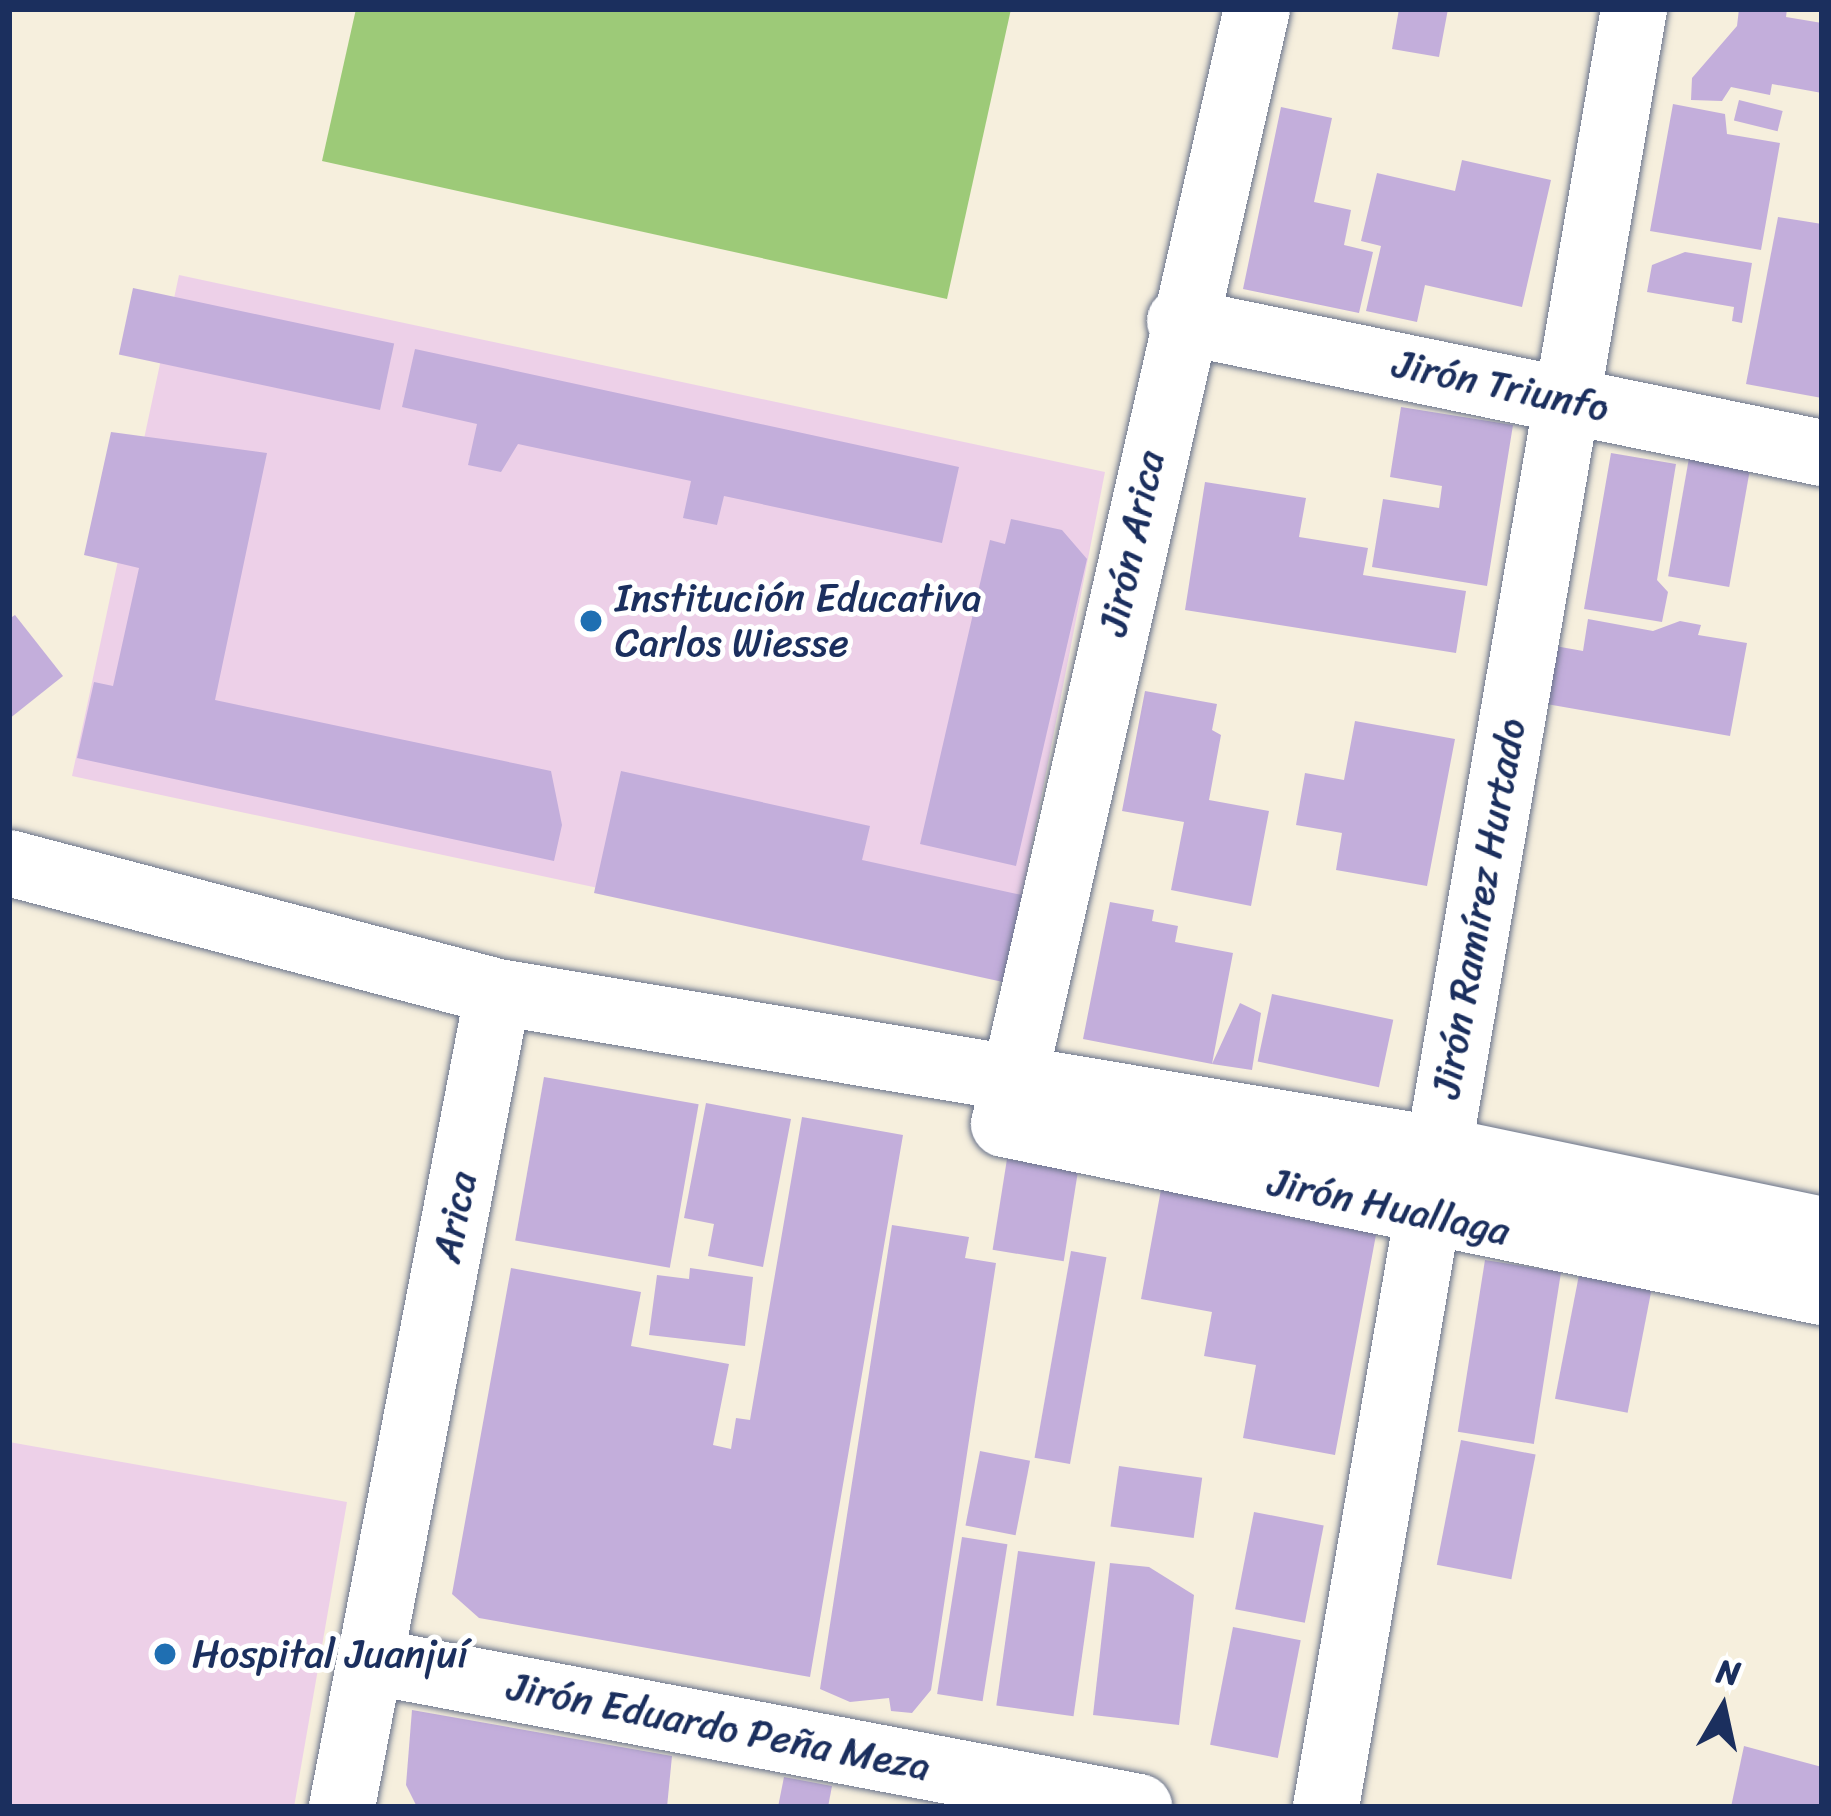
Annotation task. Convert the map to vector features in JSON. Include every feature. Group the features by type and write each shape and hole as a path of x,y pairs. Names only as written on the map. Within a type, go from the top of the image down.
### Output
{"main road":[{"name":"Jirón Arica","path":"1016,1078 1180,320 1257,9"},
{"name":"Jirón Ramírez Hurtado","path":"1326,1807 1424,1215 1572,400 1634,9"},
{"name":"Jirón Triunfo","path":"1180,320 1822,453"},
{"path":"9,827 140,896"},
{"path":"9,863 498,992"},
{"name":"Jirón Huallaga","path":"498,992 1436,1149 1822,1230"},
{"name":"Arica","path":"342,1807 498,992"},
{"name":"Jirón Huallaga","path":"1016,1078 1004,1124 1424,1215 1822,1292"},
{"name":"Jirón Eduardo Peña Meza","path":"370,1661 1139,1807"}],"shaded area":[{"name":"Institución Educativa Carlos Wiesse","path":"179,275 1105,472 1022,895 997,973 72,776"},
{"name":"Hospital Juanjuí","path":"9,1442 347,1502 294,1807 9,1807"}],"green space":[{"path":"356,9 1011,9 947,299 322,161"}],"building":[{"path":"1399,9 1448,9 1439,57 1392,49"},
{"path":"1739,9 1787,9 1786,17 1822,23 1822,93 1772,84 1770,95 1731,87 1722,101 1691,100 1692,78 1737,26"},
{"path":"1739,100 1783,111 1778,131 1734,120"},
{"path":"1673,104 1725,114 1727,134 1780,143 1761,250 1650,231"},
{"path":"1281,107 1332,118 1314,202 1351,210 1344,245 1373,252 1359,313 1243,289"},
{"path":"1462,160 1551,180 1522,307 1425,285 1417,322 1366,311 1381,246 1361,241 1377,173 1455,191"},
{"path":"1778,217 1822,224 1822,398 1746,384"},
{"path":"1685,252 1752,263 1742,323 1732,321 1734,307 1647,292 1652,265"},
{"path":"133,288 394,344 380,410 119,355"},
{"path":"415,349 959,467 942,543 724,496 717,525 683,518 691,481 518,444 501,472 468,465 477,424 402,407"},
{"path":"1401,407 1513,425 1487,586 1372,567 1383,499 1439,508 1442,486 1390,477"},
{"path":"111,432 267,453 215,700 551,771 562,825 554,861 77,758 94,682 113,686 139,568 84,555"},
{"path":"1611,453 1676,464 1657,580 1668,592 1662,622 1584,609"},
{"path":"1689,458 1750,469 1729,587 1668,576"},
{"path":"1205,482 1306,498 1299,537 1368,548 1363,575 1466,591 1456,653 1185,610"},
{"path":"1011,519 1062,530 1087,559 1016,866 920,844 990,540 1005,544"},
{"path":"15,615 63,676 9,719 9,619"},
{"path":"1588,619 1653,631 1680,621 1701,625 1698,635 1747,643 1730,736 1535,702 1544,644 1583,651"},
{"path":"1145,691 1217,704 1212,730 1221,735 1209,800 1269,811 1251,906 1171,890 1184,822 1122,811"},
{"path":"1355,721 1455,739 1427,886 1336,870 1342,833 1296,825 1305,773 1344,780"},
{"path":"621,771 870,826 862,860 1022,895 1003,982 594,893"},
{"path":"1110,902 1154,910 1152,921 1178,926 1175,942 1233,953 1212,1064 1083,1039"},
{"path":"1272,994 1393,1020 1379,1087 1258,1061"},
{"path":"1240,1003 1261,1013 1252,1070 1212,1064"},
{"path":"544,1077 699,1104 670,1268 515,1240"},
{"path":"706,1103 791,1119 763,1267 708,1256 714,1224 684,1218"},
{"path":"802,1117 903,1135 810,1677 479,1618 452,1594 511,1268 641,1292 631,1346 729,1364 713,1445 731,1449 736,1418 750,1420"},
{"path":"1007,1159 1078,1170 1064,1261 993,1250"},
{"path":"1162,1184 1378,1224 1335,1455 1243,1438 1256,1365 1204,1356 1212,1312 1141,1299"},
{"path":"892,1225 969,1237 965,1258 996,1263 931,1690 912,1713 891,1711 889,1698 850,1702 820,1689"},
{"path":"1071,1251 1106,1257 1070,1464 1035,1458"},
{"path":"1485,1260 1561,1272 1534,1444 1458,1432"},
{"path":"690,1268 753,1277 745,1346 649,1335 657,1275 689,1279"},
{"path":"1579,1275 1652,1289 1628,1413 1555,1399"},
{"path":"1461,1440 1536,1455 1511,1579 1437,1565"},
{"path":"980,1451 1030,1461 1016,1535 965,1526"},
{"path":"1119,1466 1202,1478 1194,1538 1111,1526"},
{"path":"1254,1512 1324,1526 1305,1623 1235,1609"},
{"path":"962,1537 1007,1544 983,1701 937,1694"},
{"path":"1018,1551 1095,1562 1074,1716 996,1705"},
{"path":"1110,1563 1149,1567 1194,1595 1179,1725 1093,1715"},
{"path":"1233,1627 1301,1640 1278,1758 1210,1745"},
{"path":"412,1710 672,1756 667,1807 417,1807 406,1785"},
{"path":"1744,1746 1822,1767 1822,1807 1731,1807"},
{"path":"784,1777 832,1786 828,1807 778,1807"}],"place":[{"name":"Institución Educativa Carlos Wiesse","path":"591,621"},
{"name":"Hospital Juanjuí","path":"165,1654"}]}
